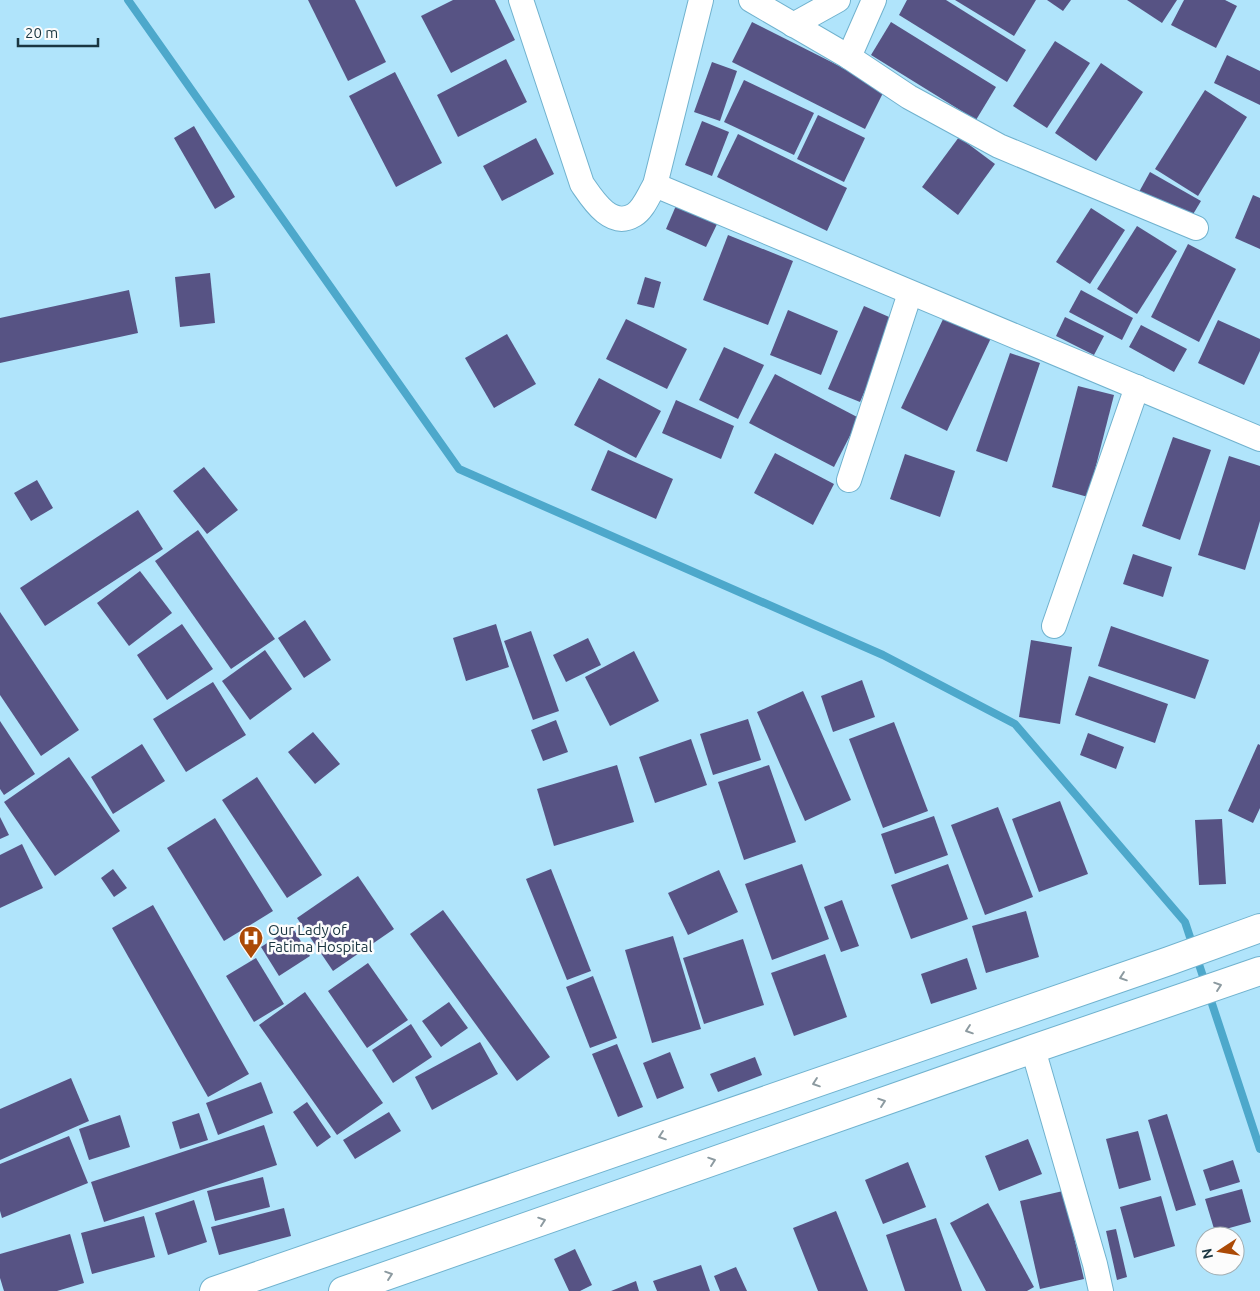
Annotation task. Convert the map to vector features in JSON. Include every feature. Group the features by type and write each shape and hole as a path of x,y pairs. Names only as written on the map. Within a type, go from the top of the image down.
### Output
{"main road":[{"path":"214,1291 1254,930"},
{"path":"343,1291 1033,1049 1260,972"}],"street":[{"path":"521,0 582,184 597,206 608,214 621,219 634,215 642,207 655,185 700,0"},
{"path":"751,0 849,56 909,96 999,146 1196,228"},
{"path":"793,25 838,0"},
{"path":"849,56 874,0"},
{"path":"655,185 1260,438"},
{"path":"848,480 910,293"},
{"path":"1054,626 1137,387"},
{"path":"1033,1049 1095,1264 1101,1291"}],"building":[{"path":"308,0 355,0 386,62 348,81"},
{"path":"453,0 495,0 515,40 451,73 421,16"},
{"path":"907,0 946,0 1026,50 1007,82 899,15"},
{"path":"955,0 1036,0 1014,36"},
{"path":"1047,0 1071,0 1063,11"},
{"path":"1127,0 1177,0 1162,23"},
{"path":"1184,0 1225,0 1237,6 1216,48 1171,25"},
{"path":"752,22 885,89 865,129 732,62"},
{"path":"891,22 996,87 976,120 871,55"},
{"path":"1055,41 1090,63 1047,128 1013,106"},
{"path":"1227,55 1260,71 1260,105 1214,83"},
{"path":"506,59 527,102 458,137 437,95"},
{"path":"712,62 737,71 720,121 694,112"},
{"path":"1101,63 1143,92 1096,161 1055,133"},
{"path":"395,72 442,163 396,187 349,96"},
{"path":"744,80 814,113 794,155 724,122"},
{"path":"1205,90 1247,117 1198,196 1155,169"},
{"path":"818,115 865,138 844,182 797,159"},
{"path":"702,121 729,132 712,176 685,165"},
{"path":"194,126 235,197 215,209 174,138"},
{"path":"738,134 847,188 827,231 717,177"},
{"path":"959,137 995,164 958,215 922,187"},
{"path":"536,138 554,174 502,201 483,166"},
{"path":"1150,172 1201,201 1189,221 1139,192"},
{"path":"1253,195 1260,198 1260,249 1235,238"},
{"path":"678,201 719,220 706,247 666,229"},
{"path":"1091,208 1125,230 1090,284 1056,262"},
{"path":"1137,226 1177,251 1137,314 1097,289"},
{"path":"728,235 793,261 768,325 703,300"},
{"path":"1188,244 1236,269 1199,342 1151,317"},
{"path":"210,273 215,323 180,327 175,277"},
{"path":"645,277 661,282 654,308 637,304"},
{"path":"129,290 138,333 0,363 0,318"},
{"path":"1081,290 1133,318 1122,340 1069,312"},
{"path":"864,306 896,320 860,402 828,389"},
{"path":"788,310 838,331 821,375 770,355"},
{"path":"945,315 991,338 947,431 901,408"},
{"path":"1065,317 1104,336 1094,355 1056,336"},
{"path":"626,319 687,349 667,389 606,359"},
{"path":"1218,320 1260,339 1260,351 1244,385 1198,363"},
{"path":"1141,325 1187,349 1174,372 1129,347"},
{"path":"507,334 536,384 494,408 465,358"},
{"path":"724,347 764,365 738,419 699,400"},
{"path":"1010,353 1040,363 1007,462 976,451"},
{"path":"775,374 859,418 834,467 749,423"},
{"path":"599,378 661,411 636,458 574,425"},
{"path":"1078,386 1114,395 1088,497 1052,487"},
{"path":"676,400 734,426 721,459 662,433"},
{"path":"1173,437 1211,450 1180,540 1142,526"},
{"path":"608,450 673,479 656,519 591,490"},
{"path":"775,453 834,484 813,525 754,493"},
{"path":"905,454 955,471 940,517 890,499"},
{"path":"1229,456 1260,466 1260,521 1245,570 1198,555"},
{"path":"204,467 238,510 207,534 173,491"},
{"path":"37,480 53,508 31,521 14,493"},
{"path":"138,510 163,549 45,626 20,588"},
{"path":"198,530 275,639 231,669 155,561"},
{"path":"1133,554 1172,567 1163,597 1123,584"},
{"path":"140,571 172,613 129,646 97,603"},
{"path":"0,612 79,730 41,756 0,695"},
{"path":"305,620 331,660 304,678 278,638"},
{"path":"182,624 213,669 167,700 137,655"},
{"path":"496,624 509,667 466,681 453,638"},
{"path":"1111,626 1209,660 1195,699 1098,666"},
{"path":"531,631 559,711 533,720 504,641"},
{"path":"588,638 601,665 566,682 553,655"},
{"path":"1031,640 1072,647 1060,724 1019,717"},
{"path":"265,650 292,689 250,720 222,681"},
{"path":"634,651 659,701 610,726 585,677"},
{"path":"1089,676 1168,704 1155,743 1075,715"},
{"path":"862,680 875,717 833,732 821,696"},
{"path":"213,682 246,735 186,772 153,719"},
{"path":"803,691 851,800 805,821 757,712"},
{"path":"748,719 761,760 713,775 700,734"},
{"path":"556,720 568,752 543,761 531,730"},
{"path":"0,721 35,774 4,795 0,789"},
{"path":"894,722 928,811 883,828 849,739"},
{"path":"313,732 340,764 315,784 288,752"},
{"path":"1088,733 1124,747 1116,769 1080,755"},
{"path":"691,739 707,785 655,803 639,757"},
{"path":"142,744 165,781 113,814 91,777"},
{"path":"1258,744 1260,745 1260,808 1253,823 1228,811"},
{"path":"69,757 120,831 55,876 4,802"},
{"path":"617,765 634,822 554,846 537,789"},
{"path":"769,765 796,842 744,860 718,782"},
{"path":"257,777 322,875 287,898 222,800"},
{"path":"1060,801 1088,874 1039,892 1012,819"},
{"path":"998,807 1033,897 985,915 951,825"},
{"path":"934,816 948,855 895,874 881,834"},
{"path":"0,817 9,835 0,839"},
{"path":"215,818 273,911 224,941 167,848"},
{"path":"1222,819 1226,884 1199,885 1195,820"},
{"path":"22,844 43,888 0,908 0,855"},
{"path":"802,864 829,939 772,960 745,884"},
{"path":"948,864 968,919 911,939 891,885"},
{"path":"113,869 127,888 114,897 101,878"},
{"path":"551,869 591,971 567,980 526,879"},
{"path":"719,870 738,912 688,935 668,893"},
{"path":"358,876 394,929 333,971 297,918"},
{"path":"842,900 859,946 841,952 824,907"},
{"path":"153,905 249,1074 208,1097 112,928"},
{"path":"443,910 550,1057 517,1081 410,934"},
{"path":"1026,911 1039,957 986,973 972,926"},
{"path":"292,927 310,956 279,976 261,947"},
{"path":"673,936 701,1029 652,1043 625,950"},
{"path":"743,939 764,1005 704,1024 683,958"},
{"path":"825,954 847,1017 794,1036 771,973"},
{"path":"256,958 284,1004 254,1022 226,976"},
{"path":"967,958 977,989 931,1004 921,974"},
{"path":"368,963 408,1020 367,1048 328,991"},
{"path":"593,976 617,1038 590,1048 566,987"},
{"path":"305,992 383,1103 337,1135 259,1025"},
{"path":"449,1002 468,1028 441,1047 422,1021"},
{"path":"411,1024 432,1057 393,1083 372,1050"},
{"path":"480,1042 498,1074 432,1110 415,1077"},
{"path":"617,1044 643,1107 618,1117 592,1054"},
{"path":"670,1052 684,1088 657,1099 643,1063"},
{"path":"755,1057 762,1075 718,1092 710,1074"},
{"path":"71,1078 89,1121 0,1160 0,1109"},
{"path":"261,1082 273,1113 218,1135 206,1103"},
{"path":"307,1102 331,1137 317,1147 293,1112"},
{"path":"389,1112 401,1131 355,1159 343,1140"},
{"path":"199,1113 208,1140 180,1149 172,1122"},
{"path":"1167,1114 1196,1205 1176,1211 1148,1120"},
{"path":"120,1115 130,1147 89,1160 79,1129"},
{"path":"264,1125 277,1165 104,1222 91,1182"},
{"path":"1138,1131 1151,1180 1119,1189 1106,1139"},
{"path":"69,1136 88,1183 2,1218 0,1211 0,1164"},
{"path":"1028,1139 1042,1174 999,1191 985,1156"},
{"path":"1233,1160 1240,1182 1210,1191 1203,1170"},
{"path":"908,1162 926,1207 883,1224 865,1180"},
{"path":"263,1177 270,1207 215,1221 207,1191"},
{"path":"1242,1189 1251,1222 1237,1226 1213,1226 1205,1199"},
{"path":"1063,1191 1084,1279 1040,1289 1020,1201"},
{"path":"1161,1196 1175,1246 1134,1258 1120,1207"},
{"path":"194,1200 207,1242 168,1255 155,1213"},
{"path":"988,1203 1034,1287 1027,1291 986,1291 950,1223"},
{"path":"284,1208 291,1236 219,1255 211,1227"},
{"path":"836,1211 868,1291 818,1291 793,1228"},
{"path":"144,1216 155,1257 92,1274 81,1233"},
{"path":"936,1218 962,1291 905,1291 886,1235"},
{"path":"1116,1229 1127,1277 1117,1280 1106,1231"},
{"path":"70,1234 84,1283 57,1291 4,1291 0,1278 0,1254"},
{"path":"575,1249 592,1285 580,1291 569,1291 554,1259"},
{"path":"701,1265 710,1291 657,1291 653,1281"},
{"path":"736,1267 747,1291 720,1291 714,1276"},
{"path":"636,1281 639,1291 611,1291"}],"waterway":[{"path":"128,0 459,469 883,655 1015,724 1185,922 1260,1149"}],"place":[{"name":"Our Lady of Fatima Hospital","path":"251,959"}]}
